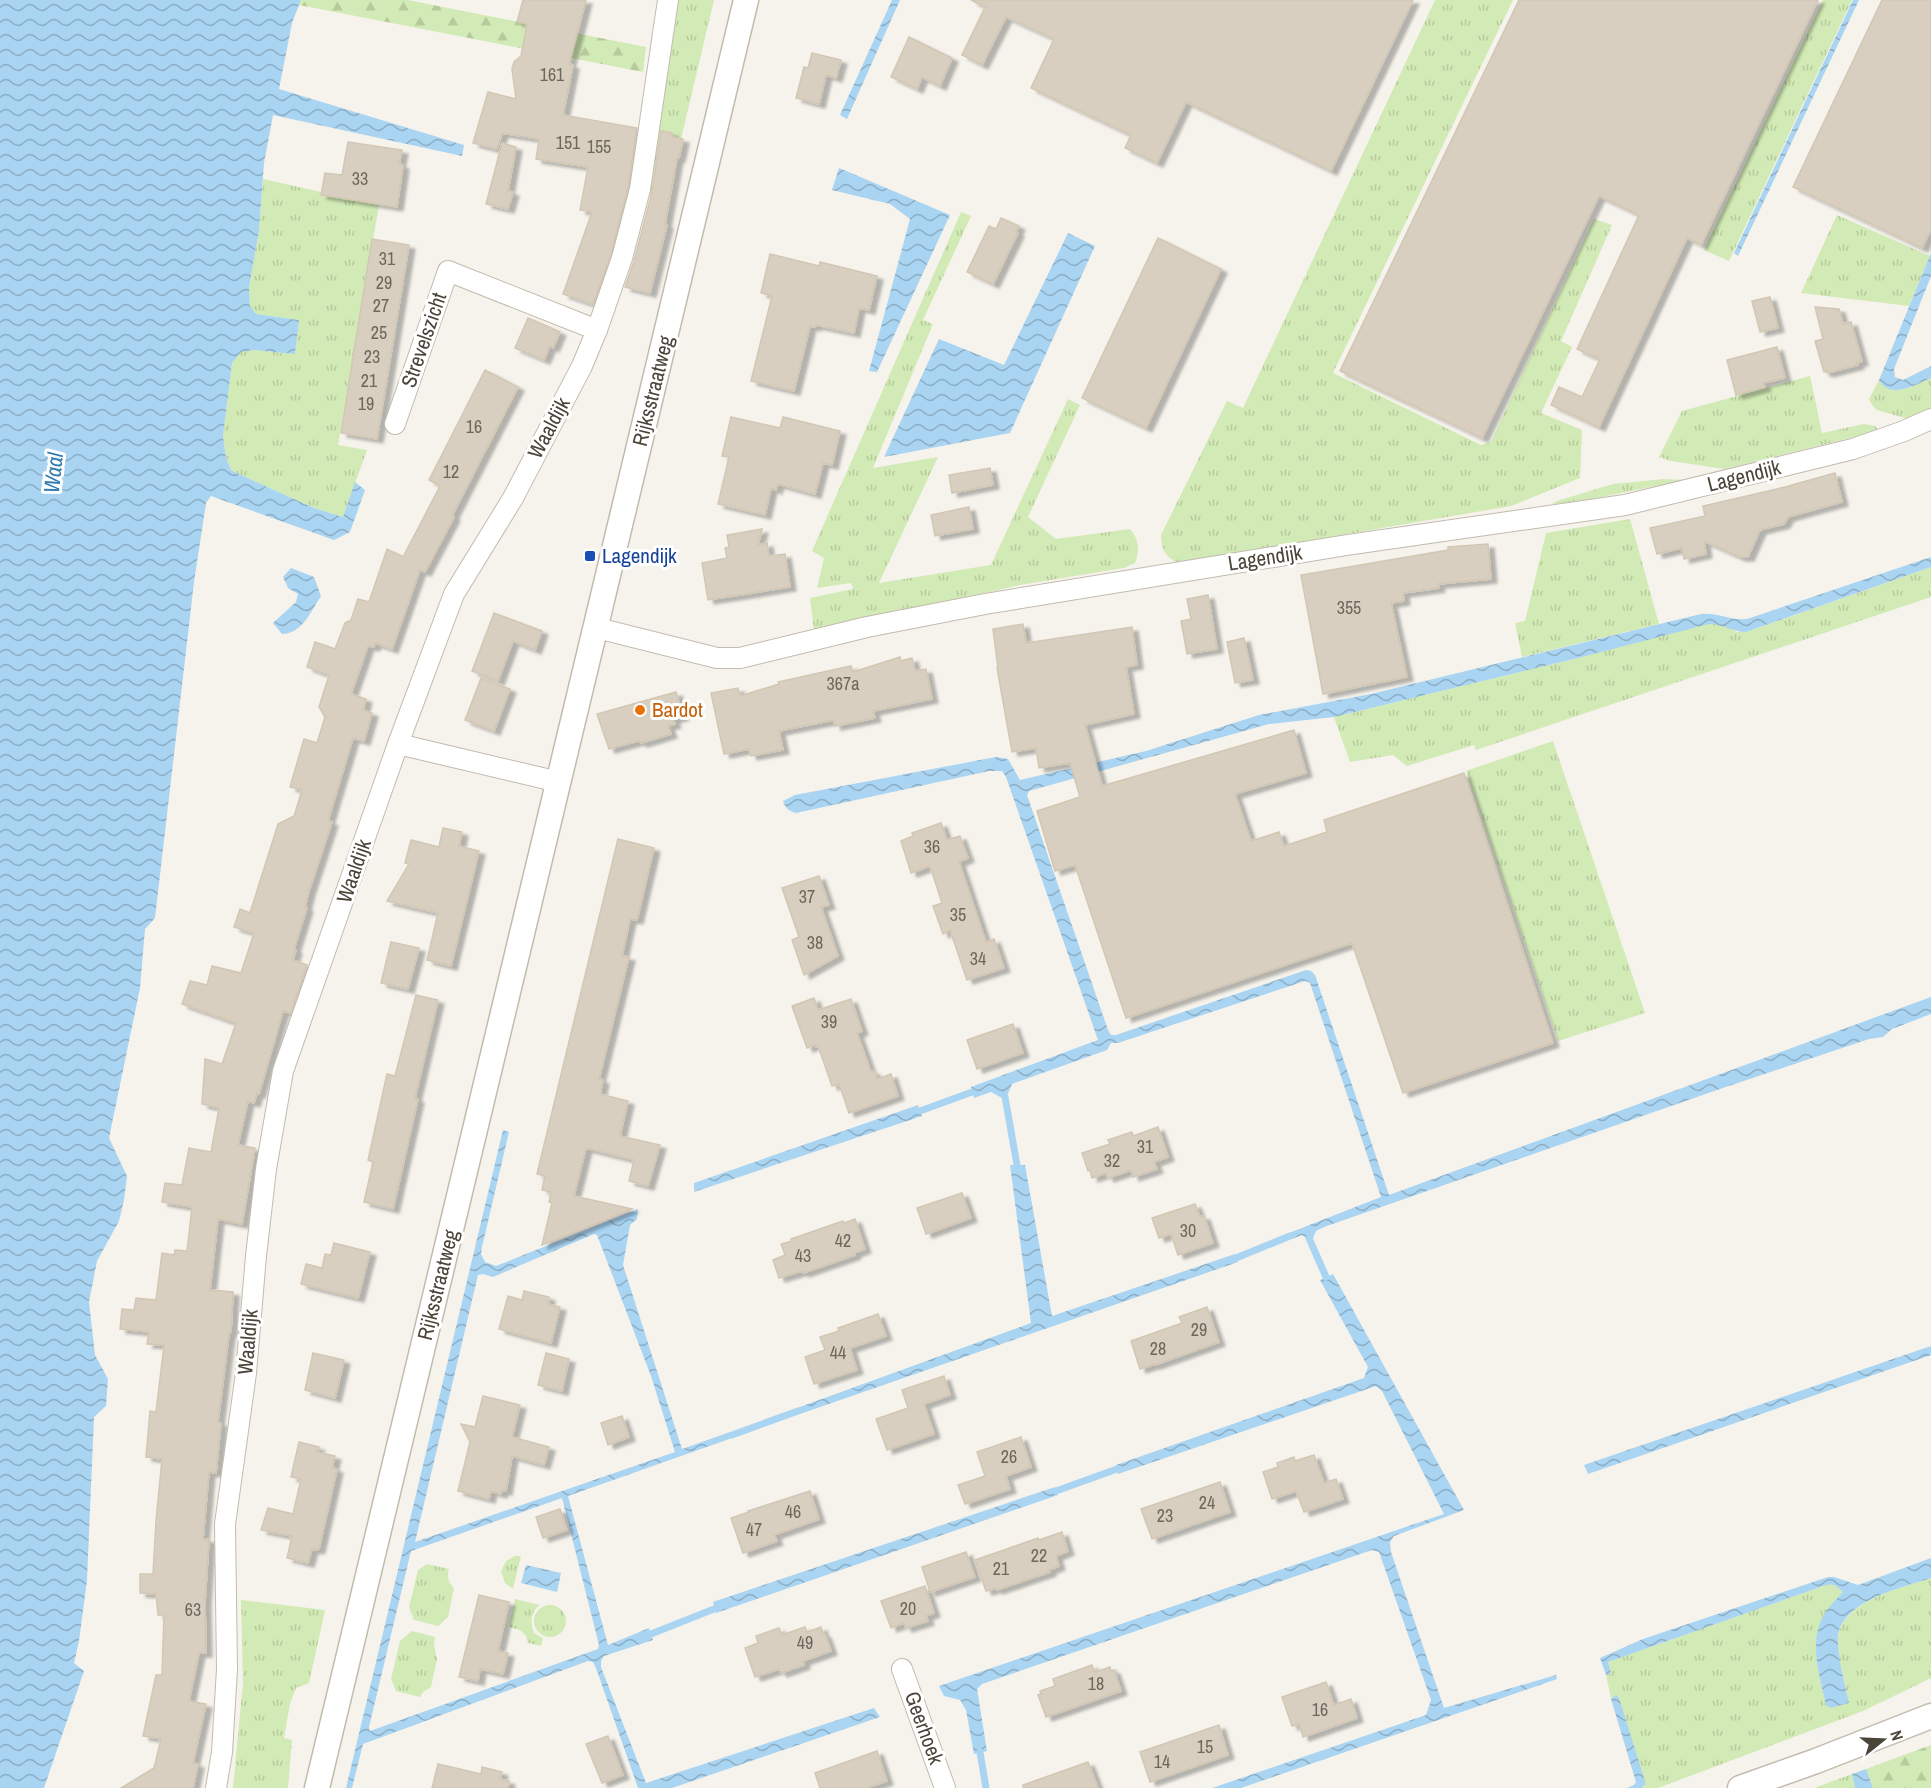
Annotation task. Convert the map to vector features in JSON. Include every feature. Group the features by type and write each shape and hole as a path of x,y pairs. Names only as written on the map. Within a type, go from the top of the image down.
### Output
{"street":[{"name":"Waaldijk","path":"216,1788 222,1752 226,1669 225,1524 246,1372 266,1169 283,1071 398,744 454,594 513,498 582,366 597,330 622,258 640,189 668,0"},
{"name":"Rijksstraatweg","path":"317,1788 746,0"},
{"name":"Strevelszicht","path":"395,424 448,271 597,330"},
{"name":"Lagendijk","path":"597,628 717,658 740,658 867,627 985,604 1347,545 1625,505 1853,449 1931,419"},
{"path":"398,744 559,782"},
{"name":"Geerhoek","path":"902,1669 945,1788"},
{"path":"1740,1788 1931,1716"}],"green space":[{"path":"301,0 408,0 646,47 643,72 299,5"},
{"path":"674,0 714,0 666,202 645,194"},
{"path":"1435,0 1513,0 1333,373 1481,445 1491,442 1594,219 1612,225 1561,341 1572,347 1541,413 1582,430 1580,478 1511,506 1178,563 1165,552 1161,535 1227,401 1243,408"},
{"path":"1823,0 1852,0 1729,261 1704,250"},
{"path":"263,179 379,205 338,445 367,450 343,517 314,508 231,470 226,457 223,436 232,363 241,352 254,350 295,354 299,320 256,314 250,307 249,288 259,231"},
{"path":"961,212 971,216 923,320 933,324 873,468 938,457 879,583 991,565 1068,399 1080,405 1028,517 1056,539 1130,529 1138,545 1135,563 1124,568 1020,585 814,631 810,598 853,589 851,583 817,588 824,558 812,551"},
{"path":"1837,215 1930,256 1909,306 1801,293"},
{"path":"1810,376 1822,433 1864,424 1875,426 1879,431 1724,469 1659,457 1682,411"},
{"path":"1931,378 1931,411 1911,420 1877,410 1869,399 1879,380 1884,386 1896,390"},
{"path":"1664,479 1685,480 1562,505 1552,504 1613,484"},
{"path":"1630,519 1659,624 1522,657 1515,623 1525,621 1546,533"},
{"path":"1931,567 1931,597 1476,750 1474,745 1407,766 1393,755 1350,762 1334,717 1578,658 1709,623 1724,625 1737,632 1755,629"},
{"path":"1553,741 1645,1013 1558,1041 1466,771"},
{"path":"515,1556 521,1556 513,1589 505,1583 501,1571 506,1561"},
{"path":"427,1564 449,1569 448,1579 454,1588 448,1617 438,1626 414,1620 409,1607 418,1570"},
{"path":"1931,1578 1931,1678 1863,1711 1658,1788 1643,1788 1645,1785 1616,1695 1611,1699 1606,1675 1611,1673 1608,1662 1829,1584 1843,1592 1823,1620 1816,1645 1826,1705 1831,1708 1849,1703 1838,1643 1840,1629 1847,1617 1872,1599"},
{"path":"515,1599 540,1605 534,1611 532,1625 534,1633 543,1638 541,1646 528,1643 522,1632 509,1627"},
{"path":"241,1600 325,1610 309,1683 296,1688 290,1704 284,1738 292,1740 288,1788 233,1788 243,1683"},
{"path":"550,1605 561,1610 566,1621 561,1632 550,1637 539,1632 534,1621 539,1610"},
{"path":"412,1631 435,1637 437,1659 431,1687 420,1697 396,1691 391,1679 400,1641"},
{"path":"1931,1745 1931,1788 1873,1788 1866,1769"},
{"path":"1852,1774 1855,1788 1814,1788"}],"water":[{"name":"Waal","path":"0,0 301,0 292,23 279,89 464,145 462,156 273,115 264,163 259,231 249,288 250,306 256,314 299,320 295,354 254,350 241,352 232,363 223,436 226,457 231,470 314,508 343,517 355,482 365,490 350,532 334,540 211,496 206,503 194,582 155,918 145,929 140,988 109,1138 127,1176 124,1200 119,1221 97,1261 89,1302 95,1355 108,1379 106,1406 94,1417 87,1580 74,1663 84,1671 44,1788 0,1788"},
{"path":"892,0 900,0 847,119 840,115"},
{"path":"1853,0 1859,0 1738,256 1734,253"},
{"path":"839,168 950,215 877,372 869,371 910,219 890,204 832,190"},
{"path":"1068,233 1095,246 1010,433 884,457 939,339 1004,365"},
{"path":"1931,253 1931,276 1894,369 1895,377 1903,380 1931,366 1931,378 1903,389 1890,389 1879,380"},
{"path":"1931,557 1931,567 1746,632 1709,624 1334,717 1269,724 1029,791 1027,795 1111,1035 1306,970 1311,971 1315,975 1389,1195 1931,997 1931,1014 1892,1029 1883,1037 1869,1039 1720,1089 1324,1227 1316,1231 1313,1238 1306,1238 1302,1235 1292,1239 1289,1233 1381,1197 1310,983 1305,981 1118,1043 1111,1043 1107,1050 1012,1084 1007,1096 1002,1098 991,1092 974,1098 971,1087 1098,1040 1006,777 1002,771 989,771 796,813 788,809 783,801 795,795 996,757 1008,759 1020,780 1146,751 1259,715 1371,694 1701,614 1747,619"},
{"path":"291,568 314,577 321,596 310,615 300,626 289,633 282,634 273,623 296,602 298,594 288,588 283,577"},
{"path":"918,1105 922,1116 694,1192 694,1183"},
{"path":"503,1130 509,1132 482,1247 481,1254 485,1262 496,1266 638,1209 637,1219 630,1225 623,1265 682,1449 730,1432 732,1438 568,1496 608,1645 649,1628 653,1640 604,1656 601,1661 601,1667 646,1783 874,1708 880,1717 672,1788 638,1788 596,1668 593,1662 588,1661 363,1744 352,1788 346,1788","holes":["594,1234 597,1235 651,1376 675,1452 415,1542 478,1275 493,1277","562,1498 599,1645 598,1649 370,1731 369,1727 411,1551"]},
{"path":"1010,1165 1025,1165 1052,1316 1235,1254 1238,1262 800,1414 797,1408 1031,1323"},
{"path":"1333,1274 1464,1510 1394,1536 1390,1542 1391,1552 1444,1708 1556,1675 1557,1679 1241,1788 1212,1788 1426,1715 1431,1700 1379,1552 1372,1550 982,1684 977,1689 987,1751 974,1754 966,1710 960,1700 944,1696 939,1686 1444,1514 1382,1391 1376,1386 1118,1474 1116,1465 1364,1378 1368,1367 1320,1280"},
{"path":"1931,1346 1931,1355 1588,1474 1584,1465"},
{"path":"1055,1487 1058,1495 716,1613 713,1602"},
{"path":"1931,1558 1931,1578 1872,1599 1847,1617 1840,1629 1838,1643 1849,1703 1831,1708 1826,1705 1819,1673 1816,1650 1818,1629 1826,1611 1843,1592 1829,1584 1608,1662 1611,1673 1606,1675 1600,1658 1643,1639 1828,1577 1858,1585"},
{"path":"526,1565 561,1573 557,1592 521,1583"},
{"path":"1616,1695 1619,1698 1645,1781 1642,1788 1627,1788 1636,1782 1611,1699"},
{"path":"1866,1769 1873,1788 1855,1788 1852,1774"}],"building":[{"path":"523,0 586,0 569,64 573,65 563,115 637,128 628,187 611,255 593,304 563,294 592,212 580,210 588,167 536,159 539,139 502,133 497,149 473,143 488,92 516,99 512,69 514,62 521,56 527,24 517,22"},
{"path":"971,0 1413,0 1331,171 1186,102 1157,163 1125,148 1131,135 1031,88 1054,39 1006,17 982,65 962,55 985,7"},
{"path":"1519,0 1818,0 1701,245 1687,238 1599,427 1551,405 1559,387 1582,397 1600,359 1577,349 1639,215 1599,196 1482,438 1340,371"},
{"path":"1882,0 1931,0 1931,229 1922,248 1793,187"},
{"path":"909,37 952,58 940,86 922,77 917,89 891,77"},
{"path":"812,53 841,60 836,78 826,75 819,104 796,98 804,67 808,68"},
{"path":"661,131 672,133 672,137 683,139 679,158 677,158 665,224 667,225 650,293 625,287 652,192"},
{"path":"348,142 402,150 399,164 403,165 397,207 321,195 325,173 342,175"},
{"path":"502,143 516,147 508,191 513,192 508,209 486,204"},
{"path":"1001,218 1019,226 1016,232 1018,233 993,284 967,272 989,226 996,229"},
{"path":"1158,238 1221,269 1146,428 1082,398"},
{"path":"372,239 409,245 377,439 341,433"},
{"path":"770,254 819,266 820,262 877,276 869,310 859,308 854,333 816,325 815,327 810,326 794,391 751,381 772,296 761,293"},
{"path":"1770,297 1778,328 1760,332 1752,301"},
{"path":"1815,307 1839,309 1843,324 1851,322 1862,361 1857,363 1858,365 1824,372 1815,341 1823,339"},
{"path":"528,318 560,332 553,348 550,346 544,360 515,348"},
{"path":"1777,347 1785,378 1763,383 1765,387 1736,395 1727,360"},
{"path":"485,370 518,387 425,572 420,570 392,649 375,643 374,647 368,646 351,694 366,699 363,710 372,713 364,741 353,738 328,821 332,822 309,891 305,907 307,908 294,949 296,950 293,960 307,965 291,1013 283,1011 259,1094 257,1093 254,1103 248,1101 238,1145 255,1148 242,1224 218,1219 210,1290 233,1292 231,1332 218,1422 221,1423 216,1473 209,1472 203,1539 209,1539 205,1603 206,1653 199,1653 189,1701 206,1704 193,1763 198,1764 193,1788 121,1788 154,1768 161,1739 143,1736 156,1675 162,1675 164,1615 158,1615 156,1594 140,1593 140,1574 153,1574 162,1459 146,1457 150,1411 156,1412 164,1345 147,1344 149,1332 120,1329 122,1309 134,1310 136,1298 156,1300 162,1253 174,1255 175,1250 187,1251 192,1207 162,1202 165,1183 182,1185 189,1148 211,1152 219,1108 202,1104 205,1059 222,1064 236,1023 182,1004 190,981 207,985 212,966 241,973 254,933 234,927 240,909 250,913 278,824 294,816 302,790 290,787 304,739 317,743 325,717 319,707 329,675 307,667 315,642 335,649 345,623 351,620 358,599 369,602 387,549 403,557 440,486 429,480"},
{"path":"731,417 780,428 783,417 840,431 832,465 823,463 815,494 778,484 776,490 771,488 765,515 718,504 729,457 722,456"},
{"path":"990,468 993,485 952,493 949,475"},
{"path":"1835,473 1842,502 1788,517 1784,524 1760,530 1748,557 1740,557 1704,541 1706,554 1684,559 1682,548 1657,554 1650,528 1705,516 1703,506"},
{"path":"969,507 973,529 935,536 931,515"},
{"path":"762,529 758,545 767,543 769,556 785,554 790,587 708,600 702,563 727,558 725,548 729,547 727,535"},
{"path":"1488,544 1491,579 1438,584 1439,588 1403,593 1404,601 1391,603 1407,677 1323,694 1301,575 1448,550 1448,547"},
{"path":"1208,595 1217,649 1187,654 1181,621 1191,619 1187,599"},
{"path":"494,613 542,631 535,650 513,641 498,681 472,671"},
{"path":"1023,624 1026,643 1132,627 1137,665 1126,667 1134,714 1085,725 1102,786 1294,730 1306,773 1235,794 1251,841 1279,832 1284,846 1327,832 1324,820 1464,773 1553,1043 1403,1093 1352,943 1126,1018 1075,865 1055,871 1037,811 1080,797 1070,763 1039,768 1036,748 1012,752 997,668 993,629"},
{"path":"1244,638 1253,680 1235,683 1227,642"},
{"path":"900,657 901,661 912,658 915,671 926,669 932,699 873,711 875,718 835,726 834,720 779,731 783,750 751,756 749,749 724,754 711,693 738,688 740,696 779,684 778,682 851,666 853,672"},
{"path":"481,678 510,689 494,731 465,720"},
{"path":"676,692 683,716 673,719 675,724 668,726 671,734 642,743 638,741 609,749 597,714"},
{"path":"941,823 947,840 960,836 968,858 959,862 986,942 994,939 1004,968 967,980 950,930 943,934 933,906 942,903 930,866 911,873 901,841 913,836 912,833"},
{"path":"443,828 462,832 459,846 479,851 451,966 427,960 438,913 387,901 409,864 405,863 411,840 439,847"},
{"path":"618,839 654,848 637,920 630,919 622,956 629,957 599,1079 603,1080 600,1094 628,1101 620,1136 660,1145 648,1186 629,1181 634,1160 586,1148 574,1196 632,1209 542,1245 552,1203 549,1202 551,1192 542,1190 545,1176 537,1174"},
{"path":"819,876 829,905 821,907 838,956 804,975 792,940 799,937 782,888"},
{"path":"391,942 419,948 408,989 381,983"},
{"path":"416,995 438,1000 415,1098 418,1099 393,1209 364,1202 373,1162 368,1160 387,1074 395,1076"},
{"path":"814,998 818,1010 851,999 862,1031 857,1033 871,1072 874,1071 877,1079 891,1074 898,1096 849,1113 839,1084 832,1086 818,1046 807,1048 792,1006"},
{"path":"1013,1024 1023,1053 977,1069 967,1040"},
{"path":"1158,1127 1168,1157 1154,1162 1157,1169 1133,1177 1131,1170 1108,1178 1106,1173 1092,1178 1082,1153 1110,1144 1108,1140 1132,1132 1133,1136"},
{"path":"962,1193 971,1218 926,1234 917,1208"},
{"path":"1195,1204 1200,1217 1204,1216 1213,1243 1178,1255 1171,1234 1159,1238 1152,1218"},
{"path":"855,1219 865,1249 854,1253 855,1255 803,1273 802,1271 779,1278 773,1260 785,1255 781,1244 843,1221 844,1223"},
{"path":"334,1243 370,1252 358,1298 301,1284 306,1264 322,1268 325,1254 331,1255"},
{"path":"524,1291 549,1297 548,1304 560,1307 551,1343 499,1329 508,1296 522,1300"},
{"path":"1207,1307 1219,1342 1140,1369 1131,1341 1182,1323 1179,1317"},
{"path":"878,1314 886,1336 850,1348 857,1370 814,1384 805,1357 825,1350 820,1337"},
{"path":"313,1353 344,1360 335,1398 305,1390"},
{"path":"546,1353 569,1359 562,1391 538,1385"},
{"path":"944,1376 950,1395 924,1404 934,1434 887,1450 876,1419 908,1408 902,1390"},
{"path":"483,1396 520,1405 512,1437 549,1447 544,1465 512,1456 506,1491 502,1490 501,1494 491,1491 489,1499 458,1491 470,1442 461,1424 475,1427"},
{"path":"622,1416 629,1437 608,1445 601,1423"},
{"path":"1021,1437 1031,1467 1006,1476 1010,1489 965,1504 958,1485 985,1476 977,1452"},
{"path":"299,1442 319,1447 317,1452 335,1456 332,1468 337,1469 319,1549 312,1549 308,1563 287,1558 292,1536 261,1530 268,1508 293,1514 301,1479 291,1477"},
{"path":"1314,1455 1324,1483 1336,1479 1343,1499 1304,1512 1296,1491 1272,1499 1263,1472 1278,1467 1277,1463 1294,1457 1295,1461"},
{"path":"1220,1482 1230,1512 1152,1539 1141,1509"},
{"path":"810,1491 819,1519 774,1535 777,1541 743,1553 731,1518"},
{"path":"560,1509 567,1530 543,1538 536,1517"},
{"path":"1062,1532 1068,1551 1056,1556 1059,1566 1049,1570 1050,1572 997,1590 997,1588 986,1591 975,1560"},
{"path":"966,1552 975,1577 930,1592 922,1567"},
{"path":"925,1586 934,1613 926,1616 928,1621 906,1628 904,1623 891,1628 881,1601"},
{"path":"479,1595 509,1602 498,1651 508,1653 503,1674 480,1669 478,1681 459,1677"},
{"path":"805,1627 807,1632 821,1627 831,1651 803,1661 804,1665 781,1673 779,1669 755,1677 745,1648 758,1643 756,1636 779,1628 782,1635"},
{"path":"1092,1665 1095,1672 1110,1667 1111,1671 1114,1670 1121,1691 1046,1717 1038,1695 1041,1694 1040,1691 1055,1686 1053,1679"},
{"path":"1326,1682 1334,1705 1351,1699 1357,1718 1303,1737 1299,1724 1292,1726 1282,1697"},
{"path":"1219,1725 1228,1755 1150,1782 1140,1752"},
{"path":"608,1736 623,1775 602,1783 586,1744"},
{"path":"877,1751 887,1781 866,1788 820,1788 815,1773"},
{"path":"1088,1762 1098,1788 1023,1788 1023,1785"},
{"path":"438,1764 481,1774 482,1767 502,1772 500,1779 509,1781 508,1788 432,1788"}],"waterway":[{"path":"920,1111 972,1092"},
{"path":"1005,1097 1017,1165"},
{"path":"1236,1258 1290,1236"},
{"path":"1309,1238 1326,1277"},
{"path":"732,1435 798,1411"},
{"path":"1056,1491 1117,1469"},
{"path":"651,1634 714,1609"},
{"path":"980,1752 986,1788"}],"place":[{"name":"Lagendijk","path":"590,556"},
{"name":"Bardot","path":"640,710"}]}
